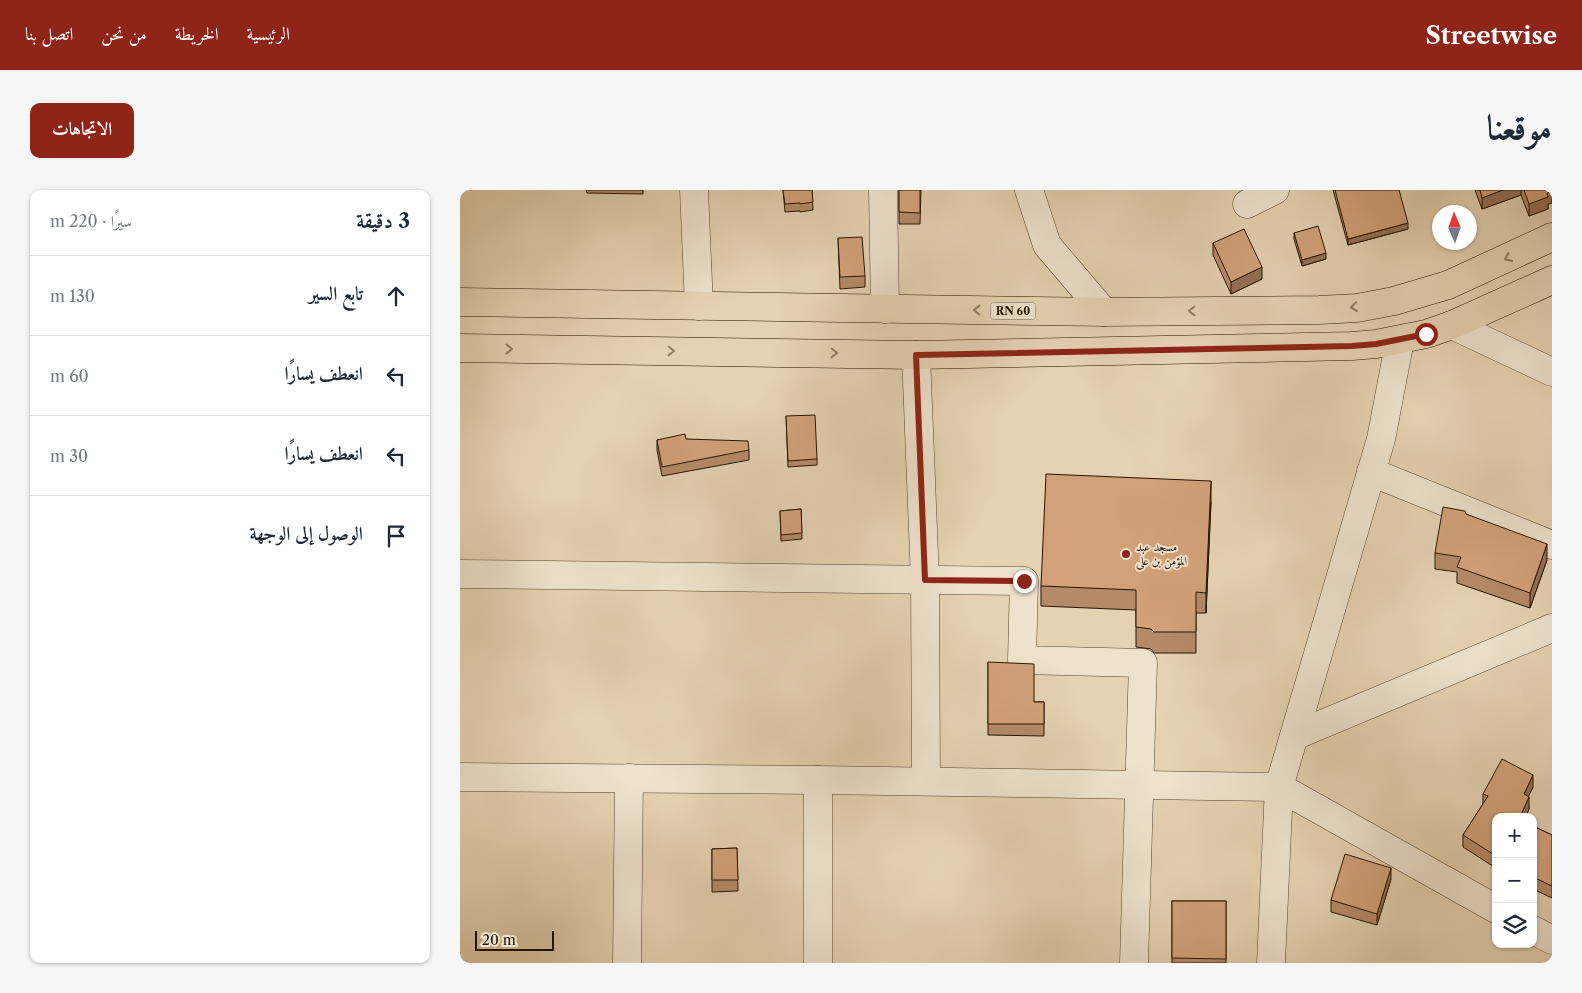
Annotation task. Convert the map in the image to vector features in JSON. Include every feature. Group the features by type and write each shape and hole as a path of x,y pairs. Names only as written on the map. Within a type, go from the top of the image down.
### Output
{"main road":[{"name":"RN 60","path":"460,302 1104,312 1357,308 1394,302 1448,285 1552,237"},
{"path":"460,348 916,355 1352,346 1400,340 1426,334 1452,325 1552,280"}],"street":[{"path":"694,190 699,306"},
{"path":"883,190 885,309"},
{"path":"1029,190 1046,245 1104,312"},
{"path":"1247,204 1275,190"},
{"path":"1452,325 1552,372"},
{"path":"1271,963 1279,786 1381,439 1400,340"},
{"path":"916,355 925,580 926,782"},
{"path":"1371,472 1552,545"},
{"path":"460,574 1024,581 1022,660 1143,663 1134,963"},
{"path":"1294,736 1552,628"},
{"path":"460,777 1279,786 1492,907"},
{"path":"627,963 629,778"},
{"path":"818,780 818,963"},
{"path":"1537,932 1552,940"}],"building":[{"path":"783,190 812,190 813,202 785,204"},
{"path":"899,190 920,190 920,213 899,212"},
{"path":"1335,190 1399,190 1408,223 1348,239"},
{"path":"1480,190 1503,190 1482,198"},
{"path":"1524,190 1552,191 1547,193 1548,197 1529,204"},
{"path":"1318,226 1326,253 1302,260 1294,233"},
{"path":"1244,229 1262,267 1231,282 1213,243"},
{"path":"862,237 865,276 840,277 838,238"},
{"path":"815,415 817,459 788,461 786,416"},
{"path":"685,434 686,439 748,441 749,450 662,467 657,440"},
{"name":"مسجد عبد المؤمن بن على","path":"1046,474 1211,481 1206,593 1196,592 1196,632 1154,632 1151,629 1136,627 1136,590 1041,586"},
{"path":"1443,507 1465,511 1466,514 1547,544 1530,593 1457,567 1461,557 1435,553"},
{"path":"801,509 802,533 781,535 780,511"},
{"path":"988,662 1034,664 1034,702 1044,702 1044,724 988,724"},
{"path":"1502,759 1533,775 1524,794 1529,797 1522,813 1492,813 1492,853 1463,835 1488,796 1483,794"},
{"path":"1537,828 1552,835 1552,886 1537,879"},
{"path":"737,848 738,880 712,880 712,849"},
{"path":"1345,854 1391,868 1377,914 1331,900"},
{"path":"1172,901 1226,901 1226,959 1172,958"}],"place":[{"name":"مسجد عبد المؤمن بن على","path":"1126,554"}],"route":[{"path":"1024,581 925,580 916,355 1352,346 1376,344 1426,334"}]}
